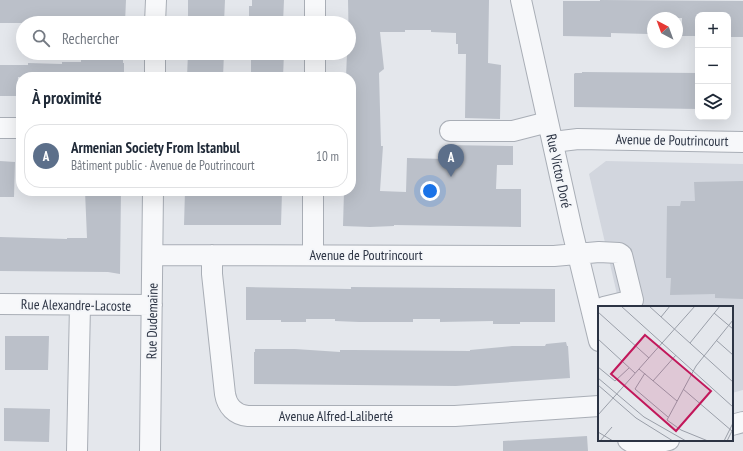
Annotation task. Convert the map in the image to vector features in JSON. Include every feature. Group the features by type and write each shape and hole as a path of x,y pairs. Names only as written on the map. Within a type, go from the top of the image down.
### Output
{"street":[{"path":"155,16 156,0"},
{"path":"315,0 315,16"},
{"name":"Rue Victor Doré","path":"521,0 578,253 598,308"},
{"path":"155,60 155,72"},
{"path":"315,60 315,72"},
{"path":"450,131 513,131 548,122"},
{"path":"0,128 16,128"},
{"name":"Avenue de Poutrincourt","path":"553,142 578,139 743,142"},
{"name":"Rue Dudemaine","path":"150,451 153,196"},
{"path":"313,196 313,255"},
{"name":"Avenue de Poutrincourt","path":"153,255 554,256 578,253 616,252 622,255 633,300 607,306"},
{"name":"Avenue Alfred-Laliberté","path":"212,255 212,274 225,394 229,406 240,414 256,416 455,416 598,406"},
{"name":"Rue Alexandre-Lacoste","path":"0,304 152,305"},
{"path":"77,451 80,305"},
{"path":"733,425 743,422"},
{"path":"630,441 642,445 664,441"}],"shaded area":[{"path":"606,161 743,164 743,390 733,393 733,306 620,306 589,174"}],"building":[{"path":"0,0 126,0 125,16 16,16 16,23 0,23"},
{"path":"188,0 225,0 224,16 188,16"},
{"path":"252,0 284,0 283,16 249,16 249,6 252,6"},
{"path":"348,0 489,0 488,63 501,65 500,119 465,118 466,54 458,54 456,33 431,32 431,30 380,32 384,69 379,73 381,146 383,146 380,191 406,192 407,158 445,159 445,145 513,146 513,165 497,165 496,189 521,189 521,227 394,225 370,227 343,226 344,196 356,196 356,72 346,72 347,60 356,60 356,16 348,16"},
{"path":"563,1 743,1 743,37 731,37 731,12 695,12 695,36 683,36 683,12 647,12 647,34 611,33 611,37 563,36"},
{"path":"81,60 123,60 124,72 16,72 16,96 0,96 0,65 28,65 28,63 62,64 62,62 81,62"},
{"path":"188,60 224,60 223,72 187,72"},
{"path":"251,60 284,60 283,72 251,72"},
{"path":"695,73 695,109 574,107 574,74"},
{"path":"0,161 15,162 14,197 0,197"},
{"path":"743,181 743,299 715,298 715,294 670,295 671,278 666,278 667,206 680,206 681,201 695,201 694,182"},
{"path":"85,196 121,196 120,274 108,272 0,271 0,237 67,239 87,238"},
{"path":"185,196 282,196 281,225 184,225"},
{"path":"246,287 351,289 351,287 555,289 555,322 493,324 493,321 440,322 440,319 413,319 413,322 359,322 335,321 335,319 306,319 306,322 246,320"},
{"path":"5,336 49,336 48,370 5,370"},
{"path":"566,342 568,346 570,378 456,386 254,384 255,349 295,349 340,352 340,350 470,351 512,346 545,346 546,344"},
{"path":"4,408 50,409 49,442 4,441"},
{"path":"587,436 588,451 503,451 503,441"}],"place":[{"name":"Armenian Society From Istanbul","path":"451,177"}]}
